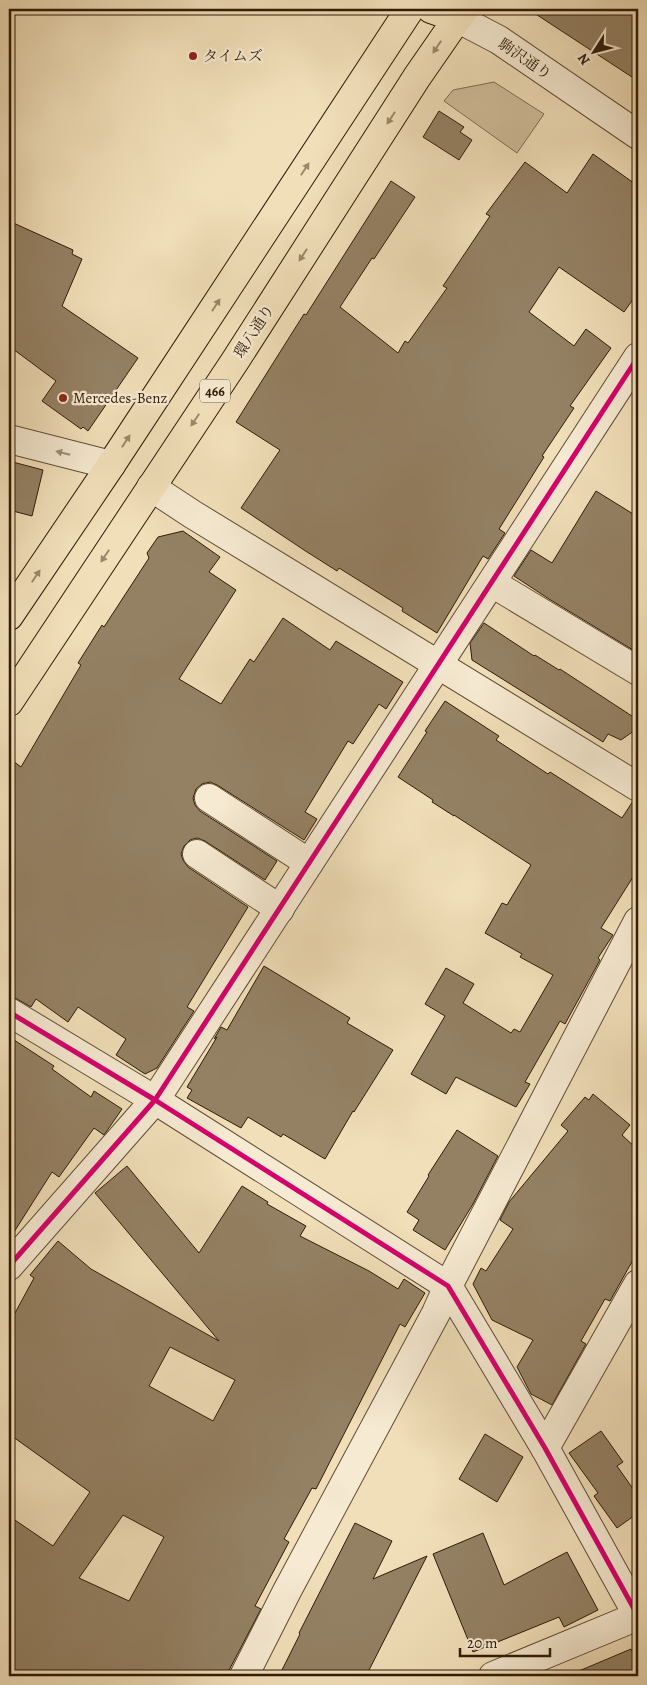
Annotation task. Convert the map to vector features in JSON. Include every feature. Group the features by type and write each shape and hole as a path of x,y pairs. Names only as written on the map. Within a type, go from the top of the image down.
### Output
{"main road":[{"path":"9,616 410,9"},
{"name":"駒沢通り","path":"431,9 460,13"},
{"name":"環八通り","path":"9,702 235,361 460,13"}],"street":[{"name":"駒沢通り","path":"460,13 638,135"},
{"path":"9,1266 154,1100 638,357"},
{"path":"9,440 110,465"},
{"path":"151,487 438,666 638,787"},
{"path":"492,583 638,671"},
{"path":"208,798 310,863"},
{"path":"197,854 280,909"},
{"path":"244,1676 287,1591 413,1356 638,921"},
{"path":"9,1012 154,1100 448,1286 545,1448 638,1616 493,1676"},
{"path":"545,1448 638,1284"}],"shaded area":[{"path":"494,82 544,114 517,153 444,101 453,90"}],"building":[{"path":"528,9 638,9 638,81"},
{"path":"439,111 464,127 460,132 472,140 459,160 423,137"},
{"path":"593,154 638,186 638,292 624,312 559,267 529,312 574,346 586,329 611,348 570,406 574,408 542,456 544,457 499,529 505,533 488,559 483,556 437,633 402,611 403,608 339,568 337,571 241,508 280,450 236,422 391,181 415,197 340,307 398,353 405,341 408,343 447,288 443,286 490,216 486,214 525,162 567,193"},
{"path":"9,221 73,250 72,254 82,259 62,306 138,358 88,431 83,427 81,429 42,401 56,381 9,346"},
{"path":"9,461 43,470 32,516 9,510"},
{"path":"596,491 638,517 638,653 514,576 531,550 552,563"},
{"path":"183,531 220,557 209,572 236,590 179,679 221,704 250,659 254,662 283,618 330,650 336,641 403,682 386,709 379,704 353,744 348,741 305,812 317,819 304,840 217,785 210,782 202,784 196,789 193,798 195,805 200,811 277,861 265,880 205,841 197,838 190,840 184,846 181,854 188,867 248,907 187,1007 194,1011 157,1068 145,1074 116,1055 126,1039 78,1007 68,1022 36,999 31,1007 9,996 9,758 21,767 81,665 78,663 149,558 147,553 158,537"},
{"path":"484,623 534,656 560,669 638,720 638,728 621,740 608,734 603,742 472,660 470,643"},
{"path":"445,701 499,736 496,740 548,774 550,772 622,818 633,801 638,803 638,869 601,928 613,935 598,958 600,960 565,1024 560,1021 525,1082 530,1084 516,1107 456,1077 446,1094 411,1074 445,1016 425,1004 446,968 474,984 463,1003 511,1033 514,1029 520,1032 553,975 520,957 522,954 485,933 502,903 507,905 531,865 432,802 433,800 398,777"},
{"path":"264,966 350,1018 347,1023 393,1050 353,1111 325,1159 283,1134 281,1137 248,1117 241,1128 187,1098 192,1090 187,1087 221,1027 227,1030"},
{"path":"9,1030 14,1033 11,1038 54,1066 52,1069 91,1097 94,1091 122,1109 104,1135 94,1128 59,1177 52,1172 9,1240"},
{"path":"593,1094 630,1125 622,1135 638,1150 638,1251 610,1301 605,1299 581,1341 586,1344 552,1405 531,1394 517,1367 533,1340 492,1320 473,1284 481,1268 486,1271 513,1229 500,1220 509,1202 568,1131 561,1125 585,1097 589,1100"},
{"path":"457,1130 498,1156 473,1204 445,1250 413,1230 419,1220 407,1212"},
{"path":"127,1166 199,1253 242,1186 268,1202 267,1204 306,1226 300,1236 369,1271 398,1289 404,1279 425,1293 405,1327 400,1324 316,1489 312,1488 284,1539 289,1542 255,1606 261,1609 226,1676 9,1676 9,1516 53,1546 90,1492 9,1434 9,1324 34,1278 30,1275 58,1241 91,1269 219,1341 95,1193","holes":["170,1347 235,1380 213,1421 149,1386","123,1515 164,1537 129,1601 79,1578"]},
{"path":"601,1431 623,1462 617,1466 638,1496 638,1513 617,1528 594,1496 598,1493 569,1453"},
{"path":"485,1434 523,1457 497,1502 459,1479"},
{"path":"355,1523 392,1541 373,1579 427,1556 366,1676 279,1676 299,1633"},
{"path":"483,1533 504,1585 567,1552 598,1610 564,1627 559,1617 473,1652 433,1554"},
{"path":"631,1649 638,1665 638,1676 567,1676"}],"cycle path":[{"path":"9,1266 155,1100 638,357"},
{"path":"9,1012 155,1100 448,1286 545,1448 638,1616"}],"place":[{"name":"タイムズ","path":"193,56"},
{"name":"Mercedes-Benz","path":"63,398"}]}
